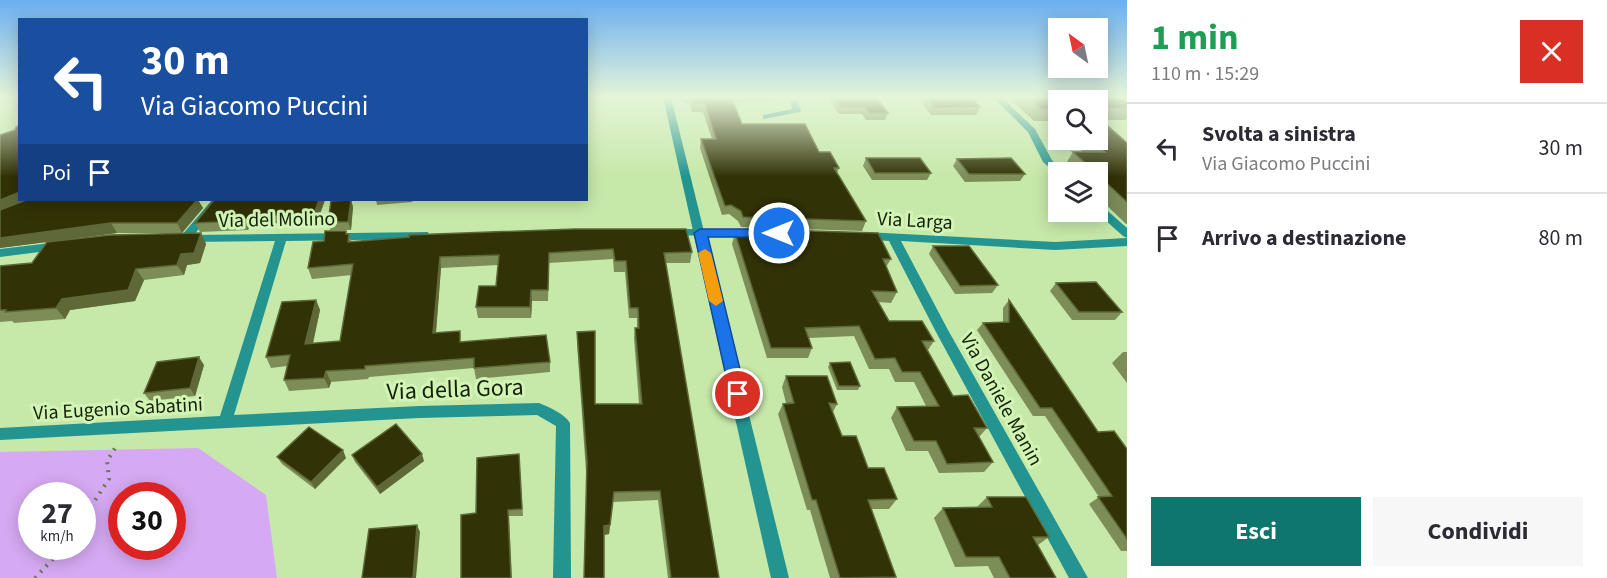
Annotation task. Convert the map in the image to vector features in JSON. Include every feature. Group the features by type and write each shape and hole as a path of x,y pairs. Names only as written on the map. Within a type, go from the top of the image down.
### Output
{"street":[{"path":"674,124 780,578"},
{"path":"1025,124 1032,131 1048,162"},
{"name":"Via del Molino","path":"216,201 179,239 436,235"},
{"path":"1108,217 1127,234"},
{"path":"660,233 779,233"},
{"name":"Via Larga","path":"848,235 1055,246 1127,242"},
{"name":"Via Eugenio Sabatini","path":"0,434 225,422 282,237"},
{"name":"Via Daniele Manin","path":"893,237 942,332 1080,578"},
{"path":"0,253 70,245"},
{"name":"Via della Gora","path":"225,422 419,412 539,410 563,423 562,578"}],"path":[{"path":"96,499 109,479 107,461 117,445"},
{"path":"35,578 52,560"}],"shaded area":[{"path":"198,448 266,495 277,578 0,578 0,452"}],"building":[{"path":"711,124 805,124 819,152 830,152 839,168 834,168 866,221 743,217 741,211 731,205 725,206 701,139 716,139"},
{"path":"18,126 18,193 0,200 0,135 15,130"},
{"path":"1108,126 1127,143 1127,202 1108,184 1108,162 1084,162 1073,152 1105,152 1103,150 1108,150"},
{"path":"866,158 920,158 931,173 875,173"},
{"path":"1011,158 1025,174 969,174 957,159"},
{"path":"23,201 196,201 177,223 111,223 0,238 0,210"},
{"path":"213,201 319,201 314,214 256,216 254,219 244,221 195,223"},
{"path":"331,201 351,201 348,222 328,222"},
{"path":"575,229 686,229 692,252 664,253 719,578 671,578 660,491 614,492 610,525 604,526 604,578 584,578 587,462 577,332 595,331 595,404 642,404 635,328 639,328 638,308 630,308 626,261 615,261 613,249 549,253 548,290 531,290 530,307 476,307 479,286 496,286 499,255 440,257 433,333 460,331 460,342 546,335 550,362 474,368 474,358 365,366 365,369 326,371 324,378 284,380 290,355 266,357 282,302 316,300 305,344 340,341 353,264 308,268 313,242 324,241 325,231 346,231 346,234 349,234 348,242 409,237 409,235"},
{"path":"748,229 878,233 891,259 883,259 897,292 872,291 889,321 922,321 934,341 922,341 953,396 968,395 987,428 974,428 993,462 947,464 936,441 914,441 897,407 939,406 920,372 902,372 895,358 875,359 859,326 805,328 812,348 771,348 735,233 750,233"},
{"path":"201,233 194,253 181,254 177,265 136,269 128,290 62,299 56,308 5,312 6,310 0,310 0,266 32,263 47,242 110,235"},
{"path":"933,246 969,246 998,285 960,286"},
{"path":"1096,282 1122,312 1079,312 1056,283"},
{"path":"1009,300 1098,432 1114,431 1127,449 1127,539 1098,497 1112,496 1052,408 1040,408 983,323 1009,322"},
{"path":"199,357 190,388 144,393 157,362"},
{"path":"850,362 860,386 839,386 830,363"},
{"path":"786,376 827,376 837,404 829,403 842,436 856,436 868,468 884,468 897,499 868,500 896,577 840,578 816,500 812,500 783,404 794,403"},
{"path":"396,424 422,454 377,487 352,455"},
{"path":"309,427 343,450 311,482 277,457"},
{"path":"519,454 522,509 508,510 511,578 461,578 461,515 476,513 477,458"},
{"path":"987,497 1026,497 1049,537 1033,537 1056,578 1010,578 999,557 966,557 943,508 992,507"},
{"path":"417,525 413,578 362,578 369,529"}],"slow traffic":[{"path":"705,253 716,301"}],"route":[{"path":"738,394 700,233 779,233"}]}
